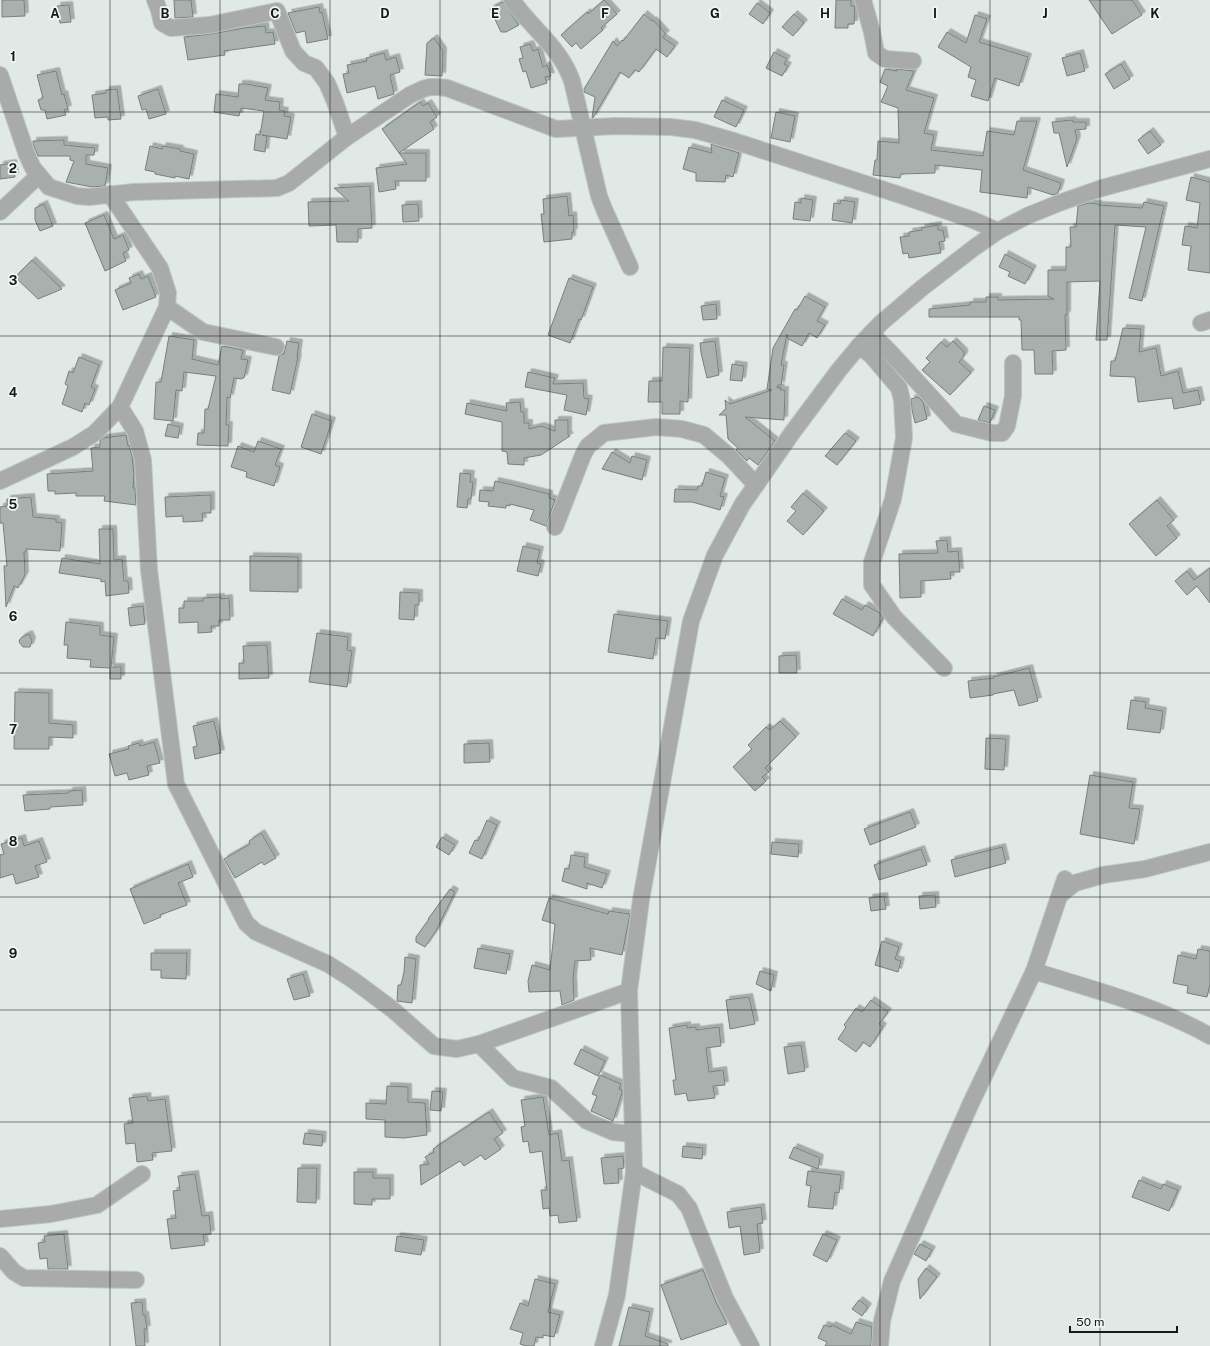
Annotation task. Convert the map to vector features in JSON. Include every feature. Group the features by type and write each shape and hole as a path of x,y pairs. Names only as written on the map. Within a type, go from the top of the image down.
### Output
{"street":[{"path":"155,0 162,24 171,28 210,25 277,11 293,50 304,63 316,68 327,83 336,102 347,137"},
{"path":"512,0 525,17 561,56 572,81 599,196 630,267"},
{"path":"863,0 876,52 885,59 913,61"},
{"path":"0,75 27,155 33,168 49,187 68,194 89,197 134,192 259,189 283,186 297,178 347,137 410,95 423,89 438,86 447,88 556,129 617,126 671,127 695,130 910,198 973,220 998,231"},
{"path":"603,1346 617,1295 634,1172 629,991 641,900 692,621 715,554 742,506 756,485 792,433 840,370 859,346 894,311 922,288 974,247 998,231 1027,216 1102,188 1210,159"},
{"path":"0,212 39,175"},
{"path":"0,481 73,447 95,433 120,407 167,307 168,293 160,268 110,194"},
{"path":"167,307 203,332 276,346"},
{"path":"871,334 891,353 956,424 992,434 1002,433 1007,426 1014,396 1013,363"},
{"path":"859,346 871,355 899,388 902,400 904,438 893,499 872,562 872,585 894,617 944,668"},
{"path":"120,407 134,431 143,460 149,570 176,784 246,923 256,932 328,964 347,976 392,1009 434,1046 457,1049 479,1044 629,991"},
{"path":"555,527 583,455 588,446 604,433 656,427 682,429 704,435 729,456 756,485"},
{"path":"1060,895 1076,883 1103,875 1145,869 1210,852"},
{"path":"880,1346 882,1321 892,1281 971,1103 1034,971 1065,879"},
{"path":"1034,971 1152,1008 1190,1025 1210,1036"},
{"path":"479,1044 513,1078 551,1088 587,1121 613,1132 633,1134"},
{"path":"634,1172 678,1194 689,1208 725,1298 751,1346"},
{"path":"0,1219 51,1214 97,1205 142,1174"},
{"path":"0,1256 14,1272 24,1278 136,1280"}],"building":[{"path":"2,0 24,0 25,16 2,17"},
{"path":"174,0 191,0 193,17 175,18"},
{"path":"604,0 617,14 601,28 603,30 581,49 576,43 572,47 561,35 587,12 588,14"},
{"path":"836,0 851,0 851,6 855,6 854,24 848,24 848,28 835,28"},
{"path":"1089,0 1132,0 1142,15 1112,34"},
{"path":"503,2 519,25 506,32 501,32 490,9"},
{"path":"757,3 770,13 763,24 749,14"},
{"path":"69,5 71,22 60,23 57,6"},
{"path":"319,7 320,13 322,12 328,39 307,43 305,31 296,33 288,13"},
{"path":"644,14 652,21 653,20 666,34 662,37 675,46 667,57 656,49 639,72 635,70 629,78 620,72 592,118 595,97 584,92 584,89 613,41 617,46 622,40 623,41"},
{"path":"794,14 804,23 793,36 782,27"},
{"path":"975,15 987,19 979,42 1028,57 1019,86 995,78 988,101 971,96 976,80 968,77 971,67 938,47 947,32 966,43"},
{"path":"265,26 266,33 273,32 275,44 224,51 225,55 188,60 184,37"},
{"path":"434,38 443,51 442,76 425,75 427,43"},
{"path":"530,44 533,51 538,49 543,67 547,65 551,76 545,77 547,83 531,88 526,71 523,72 519,59 523,58 520,47"},
{"path":"774,52 787,59 784,64 788,66 782,76 766,68"},
{"path":"384,53 386,60 396,57 400,72 390,75 394,94 378,99 375,86 347,93 343,74 349,73 347,65 367,61 366,58"},
{"path":"1080,53 1085,71 1067,76 1062,58"},
{"path":"1121,64 1130,79 1114,89 1105,74"},
{"path":"885,69 914,71 906,90 934,98 924,133 934,135 931,150 983,156 987,131 1014,135 1017,121 1037,121 1023,170 1061,183 1058,193 1053,195 1028,187 1027,198 980,192 982,170 935,165 935,173 901,174 900,178 873,175 875,160 877,160 878,141 899,143 898,108 881,102 888,86 880,82"},
{"path":"56,71 62,95 64,94 68,109 64,110 66,115 47,119 45,110 41,110 38,100 43,98 37,75"},
{"path":"239,84 268,88 265,100 280,102 279,110 285,111 284,116 291,117 287,139 262,135 267,136 265,152 254,150 256,134 260,135 264,111 241,108 239,116 214,112 216,94 238,97"},
{"path":"117,89 121,119 108,120 108,117 95,118 92,95 106,93 106,90"},
{"path":"158,89 166,114 149,119 146,109 142,110 138,96"},
{"path":"722,100 744,110 736,127 714,117"},
{"path":"420,102 423,106 428,103 437,117 430,122 434,129 399,153 382,129"},
{"path":"776,112 795,116 790,142 771,138"},
{"path":"1072,120 1073,122 1086,122 1086,129 1075,130 1077,139 1067,167 1059,133 1054,133 1052,122"},
{"path":"1150,131 1161,145 1148,154 1138,140"},
{"path":"64,140 64,145 95,148 94,155 86,155 86,164 108,168 105,186 92,187 66,182 74,161 70,160 70,156 38,156 33,144 33,141"},
{"path":"711,144 739,153 733,177 726,175 725,182 696,181 696,173 683,169 689,147 712,153"},
{"path":"150,146 162,149 163,146 180,149 180,151 194,154 189,179 155,174 155,172 145,170"},
{"path":"399,153 426,153 426,181 395,181 396,189 379,192 376,168 407,164"},
{"path":"13,163 15,177 0,179 0,165"},
{"path":"1191,177 1210,182 1210,273 1188,270 1191,246 1182,245 1185,226 1197,228 1200,203 1186,200"},
{"path":"370,186 372,228 358,229 358,242 337,242 336,225 309,226 308,202 349,201 334,188"},
{"path":"567,196 569,216 573,215 574,232 572,232 572,239 544,242 541,214 544,214 543,199"},
{"path":"801,198 813,200 810,221 793,219 795,202 801,203"},
{"path":"841,200 855,202 852,223 832,220 834,203 840,204"},
{"path":"1144,202 1164,206 1142,301 1129,298 1146,227 1115,225 1107,340 1096,340 1100,281 1067,282 1067,315 1065,315 1066,350 1052,351 1053,374 1035,374 1034,350 1022,350 1021,320 1019,320 1019,317 929,317 929,309 970,305 970,302 986,302 986,297 998,297 998,300 1054,299 1048,296 1048,270 1066,270 1066,247 1071,247 1070,227 1076,227 1078,206 1088,203 1142,208"},
{"path":"44,204 53,226 40,231 35,220 35,208"},
{"path":"418,204 419,221 403,222 402,205"},
{"path":"104,215 114,239 123,235 129,250 123,253 126,261 105,271 85,223"},
{"path":"938,225 938,230 943,230 945,241 939,242 941,253 909,258 908,253 903,254 900,237 909,236 909,232 922,230 921,228"},
{"path":"1005,254 1033,269 1025,284 1008,276 1010,272 999,267"},
{"path":"32,260 62,289 38,299 15,277"},
{"path":"139,274 141,279 148,276 156,297 123,310 115,290 131,283 129,278"},
{"path":"569,278 593,287 581,320 579,319 570,343 548,335"},
{"path":"805,296 825,307 817,321 825,325 817,338 809,333 802,346 787,338 787,334 781,365 784,365 781,385 778,385 777,388 781,387 780,390 785,390 784,420 745,417 775,441 758,465 749,458 747,461 736,450 738,448 728,439 726,415 719,415 726,409 725,400 730,404 772,390 767,389 773,348 795,309 797,310"},
{"path":"716,304 717,319 703,320 701,306"},
{"path":"1123,328 1141,329 1139,352 1156,348 1161,376 1178,371 1183,393 1198,390 1201,404 1174,409 1172,398 1138,402 1135,377 1110,376 1111,361 1115,361"},
{"path":"169,336 194,340 192,359 218,365 222,346 243,350 241,359 248,360 244,378 234,378 230,398 227,397 226,425 229,425 228,446 197,445 198,433 204,433 205,409 208,409 216,376 184,372 182,391 176,390 173,421 154,419 156,382 161,382"},
{"path":"287,341 299,343 298,357 290,394 272,390 279,356 284,354"},
{"path":"715,341 719,375 707,378 700,343"},
{"path":"953,341 964,352 964,356 959,362 971,373 950,395 922,370 930,362 926,358 941,342 947,347"},
{"path":"663,347 690,348 688,402 680,401 680,414 662,414 662,402 648,402 649,381 662,381"},
{"path":"79,357 99,365 91,387 95,389 89,405 85,403 82,412 62,404 68,386 65,384 69,371 73,373"},
{"path":"732,364 744,366 742,381 730,380"},
{"path":"528,372 555,378 553,384 583,383 584,398 589,399 586,415 564,410 567,395 525,387"},
{"path":"918,397 923,402 927,419 915,423 911,399"},
{"path":"520,402 521,412 524,412 524,423 529,423 529,429 541,426 555,431 555,420 568,420 568,435 570,436 541,455 524,458 524,465 508,464 507,452 502,451 502,422 465,414 467,403 507,411 506,403"},
{"path":"984,406 995,410 990,423 978,420"},
{"path":"312,414 332,421 321,454 301,447"},
{"path":"168,424 180,427 178,438 165,436"},
{"path":"845,433 856,441 837,465 825,456"},
{"path":"126,435 132,456 134,474 133,488 135,488 136,505 104,501 105,496 76,496 76,493 55,494 55,491 48,491 47,474 93,471 91,448 100,447 100,441 103,438"},
{"path":"258,441 281,449 275,465 280,467 274,486 246,477 247,472 231,467 238,446 254,452"},
{"path":"612,452 630,463 632,456 647,460 642,480 602,469"},
{"path":"706,472 725,478 720,496 724,497 720,510 692,502 674,502 675,489 697,490 698,486 702,486"},
{"path":"460,473 471,474 470,482 473,482 471,499 468,499 467,508 457,507"},
{"path":"495,481 549,494 549,498 555,500 546,526 530,520 534,510 510,504 510,506 506,505 506,508 488,506 489,502 479,501 480,490 493,491"},
{"path":"803,493 824,511 803,535 787,521 796,511 791,507"},
{"path":"211,495 211,513 202,513 203,521 183,522 183,516 166,517 165,497"},
{"path":"31,497 33,517 56,519 56,522 62,523 60,551 26,549 26,552 24,552 25,575 18,588 14,586 6,607 4,566 7,566 3,523 0,523 0,507 7,506 7,499"},
{"path":"1157,500 1174,520 1167,526 1177,538 1156,556 1129,524"},
{"path":"99,529 113,529 114,560 122,559 124,581 128,581 129,593 106,596 105,581 101,582 101,579 59,573 62,558 100,564"},
{"path":"947,540 948,552 958,551 960,572 950,572 951,579 921,581 921,597 900,598 899,554 938,553 936,541"},
{"path":"523,546 540,550 537,563 541,564 538,576 517,571"},
{"path":"250,556 298,557 298,592 250,591"},
{"path":"1210,568 1210,603 1197,586 1187,595 1175,581 1187,571 1194,580"},
{"path":"400,592 419,593 419,605 415,605 414,620 399,619"},
{"path":"221,597 221,599 229,598 230,620 219,620 219,626 211,626 212,632 198,633 198,622 179,623 179,608 184,608 184,601 203,601 203,598"},
{"path":"842,599 862,610 865,605 880,613 883,618 873,636 833,614"},
{"path":"143,606 145,624 130,626 128,608"},
{"path":"614,614 668,621 665,639 656,638 653,659 608,652"},
{"path":"66,622 100,626 100,635 114,637 111,667 121,667 121,679 110,679 110,668 90,667 91,660 67,658 68,645 64,645"},
{"path":"317,633 348,637 347,650 352,651 347,687 309,682"},
{"path":"29,634 32,641 30,647 23,647 19,642 20,639"},
{"path":"267,645 269,678 239,679 239,663 244,663 243,646"},
{"path":"796,655 797,673 779,673 779,656"},
{"path":"1029,668 1038,701 1019,706 1014,690 970,698 968,681 994,678 993,677"},
{"path":"15,692 49,693 49,723 73,725 73,738 49,737 49,749 14,749"},
{"path":"1131,700 1146,702 1145,708 1163,711 1160,733 1127,729"},
{"path":"214,721 221,753 195,759 193,747 197,746 193,726"},
{"path":"780,721 796,737 765,768 769,772 762,777 766,781 755,791 733,767 752,749 748,745 766,727 770,730"},
{"path":"986,738 1006,739 1004,770 985,769"},
{"path":"154,742 160,763 147,766 149,775 129,780 127,773 115,776 109,754 129,749 128,746 139,743 140,746"},
{"path":"489,743 490,762 464,763 464,744"},
{"path":"1090,775 1133,782 1129,808 1140,809 1134,844 1080,834"},
{"path":"82,790 83,805 50,807 50,809 25,811 23,795 69,793 69,791"},
{"path":"910,812 916,827 870,845 864,829"},
{"path":"487,820 497,825 482,859 469,853 475,840 478,841"},
{"path":"261,833 276,858 264,865 262,862 235,878 224,859 250,844 249,841"},
{"path":"442,837 455,845 449,855 436,847"},
{"path":"22,838 24,846 39,841 47,862 35,866 39,877 16,884 13,874 0,878 0,855 4,854 1,844"},
{"path":"772,842 799,844 798,857 771,854"},
{"path":"1002,847 1006,863 955,877 951,860"},
{"path":"921,849 927,865 879,880 874,865"},
{"path":"571,855 585,857 584,867 607,874 602,888 587,883 587,889 562,881 565,868 569,869"},
{"path":"188,864 193,877 178,883 187,905 160,915 161,917 144,924 130,889"},
{"path":"450,889 455,892 436,931 425,947 416,942 416,937"},
{"path":"935,895 936,907 920,909 919,896"},
{"path":"884,896 886,909 871,911 869,898"},
{"path":"549,898 608,914 609,911 630,914 622,955 590,948 591,960 575,961 573,979 574,1000 562,1005 560,991 529,992 528,981 532,965 550,970 555,924 542,920"},
{"path":"882,941 899,947 895,959 901,961 898,972 875,965"},
{"path":"478,948 510,954 506,974 474,968"},
{"path":"1198,949 1210,951 1210,984 1207,997 1187,993 1188,986 1173,983 1178,955 1196,959"},
{"path":"151,953 187,953 186,979 161,978 161,970 151,970"},
{"path":"405,957 416,959 412,1003 397,1001 398,985 401,985"},
{"path":"760,971 774,975 771,991 756,984"},
{"path":"303,974 310,996 294,1000 287,979"},
{"path":"749,997 755,1024 730,1029 726,1000"},
{"path":"871,1000 888,1012 879,1024 883,1027 870,1047 863,1042 856,1052 838,1039 846,1027 844,1025 856,1008 862,1012"},
{"path":"687,1025 687,1028 696,1027 696,1030 719,1027 721,1046 706,1048 709,1072 723,1070 725,1085 713,1086 715,1098 688,1101 686,1093 675,1095 673,1080 676,1080 669,1028"},
{"path":"801,1045 805,1071 788,1074 784,1047"},
{"path":"581,1049 605,1061 598,1076 574,1064"},
{"path":"600,1075 621,1084 619,1089 622,1090 622,1093 613,1121 591,1111 597,1096 592,1094"},
{"path":"387,1086 408,1087 408,1102 425,1103 427,1135 404,1138 385,1137 385,1120 366,1119 366,1103 386,1104"},
{"path":"432,1091 443,1092 441,1111 430,1110"},
{"path":"147,1096 148,1101 165,1099 172,1151 152,1153 153,1160 137,1162 135,1143 126,1144 124,1124 133,1123 129,1098"},
{"path":"543,1097 549,1135 558,1133 562,1161 569,1160 577,1221 559,1223 558,1215 550,1216 549,1208 543,1209 541,1190 547,1190 542,1151 530,1153 528,1141 523,1142 521,1127 525,1126 521,1100"},
{"path":"489,1112 503,1133 494,1139 501,1149 485,1160 481,1155 464,1166 460,1161 421,1185 420,1165 429,1164 425,1157 434,1152 433,1149"},
{"path":"305,1133 323,1135 322,1146 303,1144"},
{"path":"683,1146 703,1148 702,1159 682,1157"},
{"path":"794,1147 820,1158 818,1169 789,1158"},
{"path":"623,1156 624,1168 618,1169 619,1183 604,1184 601,1158"},
{"path":"298,1168 317,1168 316,1203 297,1202"},
{"path":"808,1171 841,1175 839,1193 835,1192 833,1209 808,1207 811,1186 806,1185"},
{"path":"354,1172 373,1172 373,1178 390,1178 390,1199 372,1199 372,1205 354,1204"},
{"path":"195,1174 202,1216 209,1215 211,1234 203,1235 205,1245 171,1249 167,1219 176,1218 173,1191 180,1190 178,1176"},
{"path":"1139,1180 1161,1189 1163,1184 1178,1190 1169,1211 1132,1197"},
{"path":"761,1207 763,1223 757,1224 760,1252 744,1255 740,1226 729,1228 727,1212"},
{"path":"64,1234 68,1269 48,1269 47,1258 40,1259 38,1243 45,1242 44,1236"},
{"path":"823,1234 837,1240 827,1262 813,1255"},
{"path":"397,1236 424,1240 421,1255 395,1251"},
{"path":"920,1244 932,1250 926,1261 914,1254"},
{"path":"926,1268 937,1277 920,1299 918,1279"},
{"path":"703,1270 727,1324 681,1340 661,1285"},
{"path":"535,1279 555,1284 548,1312 560,1315 554,1337 543,1335 543,1338 536,1337 534,1346 526,1346 520,1344 523,1333 510,1329 520,1303 528,1306"},
{"path":"859,1300 868,1307 862,1316 852,1309"},
{"path":"142,1302 143,1315 145,1315 147,1329 144,1329 145,1346 136,1346 131,1303"},
{"path":"629,1307 650,1312 645,1336 668,1344 668,1346 619,1346"},
{"path":"856,1322 872,1327 871,1346 825,1346 827,1342 818,1338 824,1325 831,1327 832,1325 851,1334"}]}
